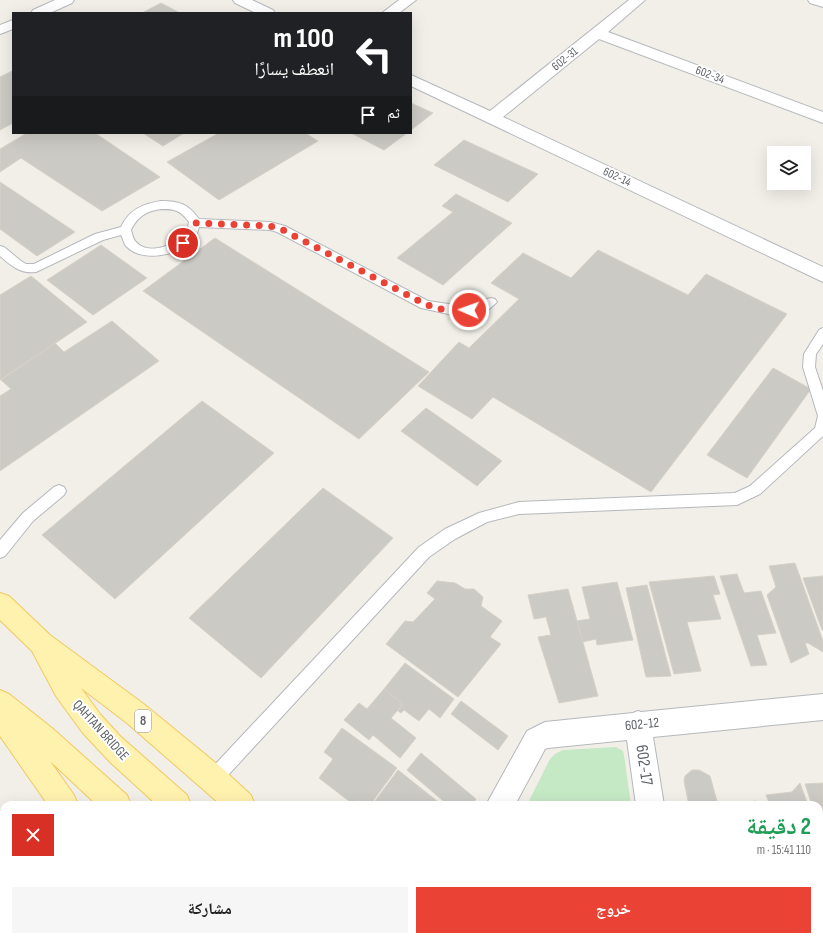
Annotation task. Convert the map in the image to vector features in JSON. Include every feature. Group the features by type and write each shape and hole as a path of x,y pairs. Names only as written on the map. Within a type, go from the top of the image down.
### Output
{"main road":[{"name":"8","path":"0,604 41,643 111,695 213,779 237,801"},
{"name":"QAHTAN BRIDGE","path":"41,643 54,670 89,721 111,746 172,800"},
{"path":"0,703 43,737 113,801"},
{"path":"0,715 61,801"}],"street":[{"path":"40,12 66,0"},
{"path":"240,0 266,12"},
{"path":"391,12 409,0"},
{"name":"602-31","path":"492,118 638,0"},
{"path":"815,0 823,3"},
{"name":"602-34","path":"598,32 823,118"},
{"name":"602-14","path":"412,80 823,275"},
{"name":"602-12","path":"502,801 539,737 555,733 638,724 823,707"},
{"name":"602-17","path":"638,724 649,801"}],"lane":[{"path":"169,205 178,207 192,216 195,223 194,230 190,237 183,243 162,251 150,252 135,247 126,237 125,230 129,221 135,214 145,209 157,206 169,205"},
{"path":"195,223 270,226 281,229 425,304 438,309 457,311 480,310 490,302"},
{"path":"0,250 19,267 29,269 36,268 99,237 125,230"},
{"path":"823,333 810,354 809,367 823,414"},
{"path":"213,779 424,552 450,534 484,517 519,508 737,499 755,490 821,430 823,419"},
{"path":"0,551 28,517 59,491"}],"green space":[{"path":"616,747 623,751 630,801 529,801 550,759 555,754 563,750"}],"building":[{"path":"161,3 178,12 144,12"},
{"path":"12,71 12,124 0,130 0,77"},
{"path":"412,103 433,113 412,129"},
{"path":"25,134 96,134 160,177 102,211 21,158 0,172 0,149"},
{"path":"145,134 182,134 163,146"},
{"path":"217,134 307,134 318,141 219,200 167,162"},
{"path":"353,134 406,134 384,150"},
{"path":"464,140 538,174 508,202 434,165"},
{"path":"0,182 75,232 37,256 0,229"},
{"path":"456,194 512,223 443,285 397,258 453,212 442,206"},
{"path":"215,238 429,372 359,439 143,291"},
{"path":"101,245 147,278 93,315 47,280"},
{"path":"598,250 688,295 706,274 787,314 651,492 493,397 472,419 418,386 459,342 469,348 519,299 491,283 523,253 571,278"},
{"path":"31,276 87,322 0,380 0,295"},
{"path":"112,321 159,361 0,471 0,396 11,389 1,380 55,343 64,352"},
{"path":"773,368 811,389 747,478 707,455"},
{"path":"202,401 274,453 115,599 42,535"},
{"path":"426,408 502,461 477,486 401,431"},
{"path":"323,488 393,538 261,678 189,618"},
{"path":"795,563 823,641 823,652 808,643 805,643 809,654 791,663 767,595 776,587 769,566"},
{"path":"737,574 744,593 761,591 776,633 757,635 767,665 751,666 720,576"},
{"path":"714,576 720,594 713,595 721,619 687,622 701,671 674,674 649,582"},
{"path":"823,576 823,630 822,630 803,578"},
{"path":"437,581 455,583 465,589 474,589 483,597 481,606 502,621 490,637 501,644 458,697 386,644 405,621 413,622 435,599 427,593"},
{"path":"617,582 633,640 597,645 596,639 582,642 576,621 590,619 582,587"},
{"path":"647,585 671,676 646,677 626,588"},
{"path":"568,589 598,696 559,703 538,637 551,635 546,617 534,619 528,595"},
{"path":"405,663 454,699 440,718 429,709 419,721 404,710 401,713 398,711 403,704 384,689"},
{"path":"384,689 403,704 391,718 416,738 400,758 373,735 369,740 344,720 359,703 367,709"},
{"path":"461,701 508,736 498,750 451,714"},
{"path":"342,728 397,768 373,801 349,801 319,778 333,759 324,752"},
{"path":"421,753 476,799 475,801 443,801 407,770"},
{"path":"398,770 437,801 375,801"},
{"path":"692,770 699,770 710,776 717,801 688,801 684,781 685,776"},
{"path":"800,783 807,801 768,801 766,795 792,792"},
{"path":"823,783 823,801 811,801 805,784"}],"route":[{"path":"183,243 190,237 194,230 195,223 270,226 281,229 425,304 438,309 457,311 469,310"}]}
